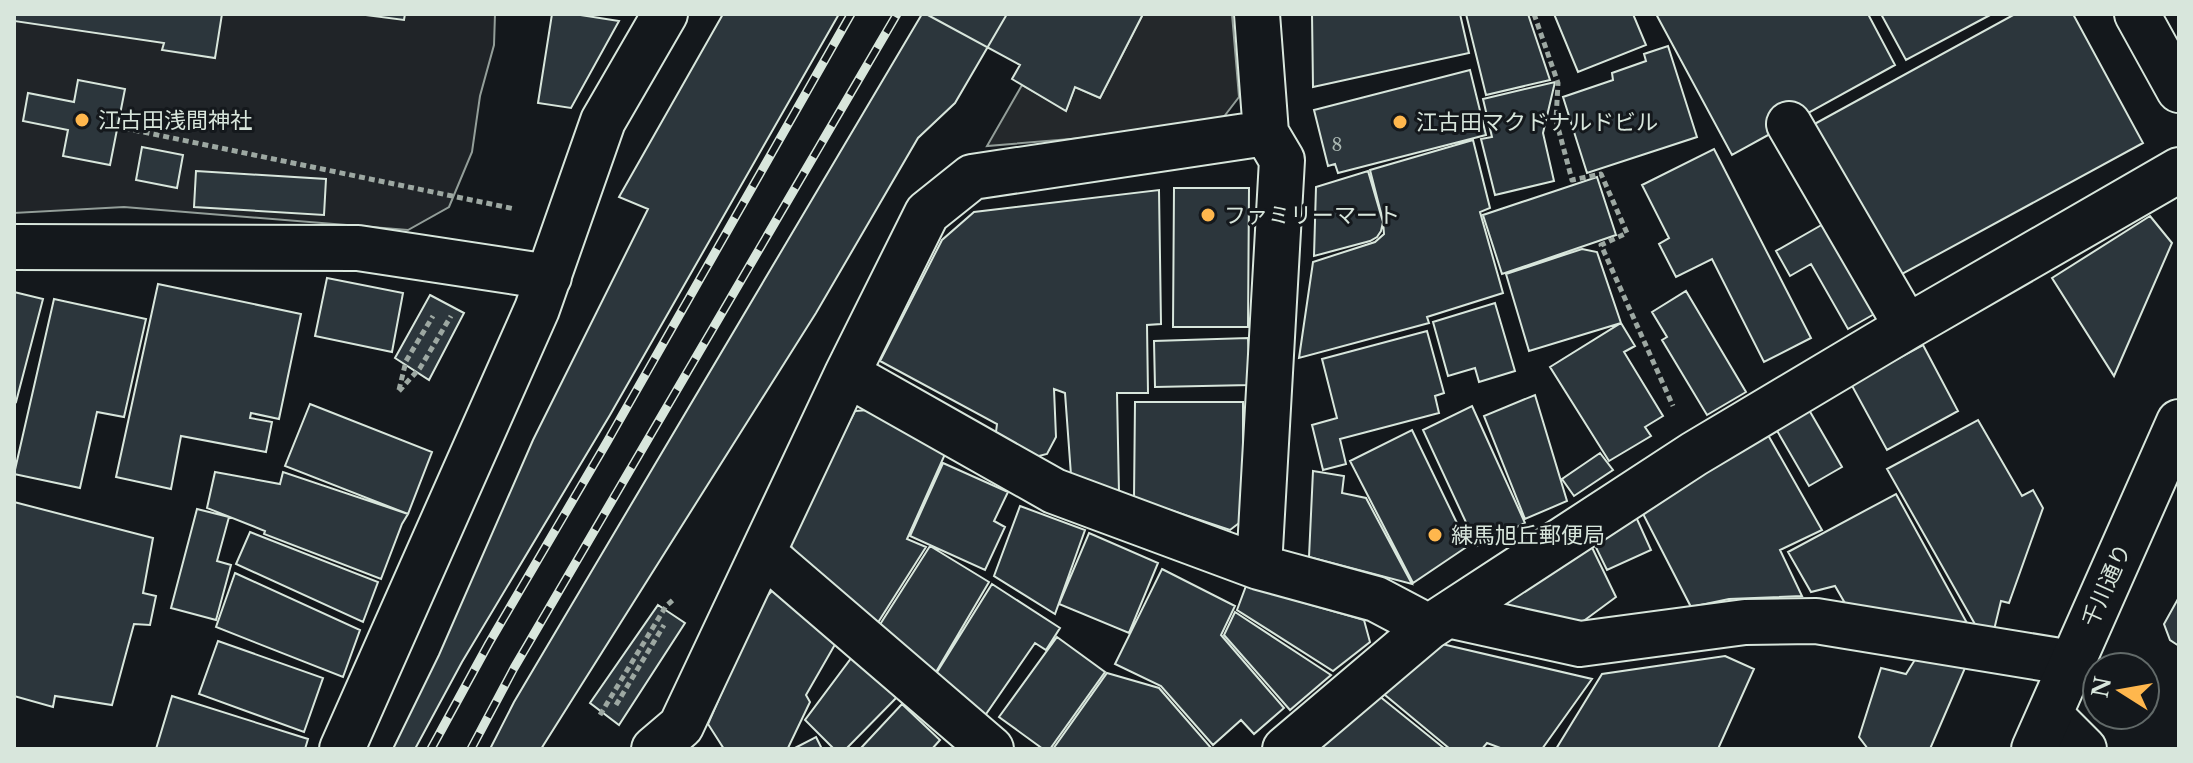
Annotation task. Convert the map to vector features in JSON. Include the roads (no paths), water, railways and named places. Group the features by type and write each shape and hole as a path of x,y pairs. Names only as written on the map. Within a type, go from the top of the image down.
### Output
{"street":[{"path":"342,749 549,277 603,121 665,14"},
{"path":"1257,14 1266,133 1282,160 1259,567"},
{"path":"2137,14 2179,90"},
{"path":"1789,124 1907,327"},
{"path":"675,741 847,374 927,213 972,177 1266,133"},
{"path":"1285,749 1438,621 1694,454 2179,170"},
{"path":"14,247 358,248 549,277"},
{"path":"847,374 1054,491 1259,567 1376,599 1438,621 1580,644 1745,622 1816,621 2072,663"},
{"name":"千川通り","path":"2042,732 2179,422"},
{"path":"764,554 991,749"},
{"path":"2042,732 2084,749"}],"railway":[{"path":"431,749 851,14"},
{"path":"471,749 514,668 897,14"}],"place":[{"name":"江古田浅間神社","path":"82,120"},
{"name":"江古田マクドナルドビル","path":"1400,122"},
{"name":"ファミリーマート","path":"1208,215"},
{"name":"練馬旭丘郵便局","path":"1435,535"}]}
